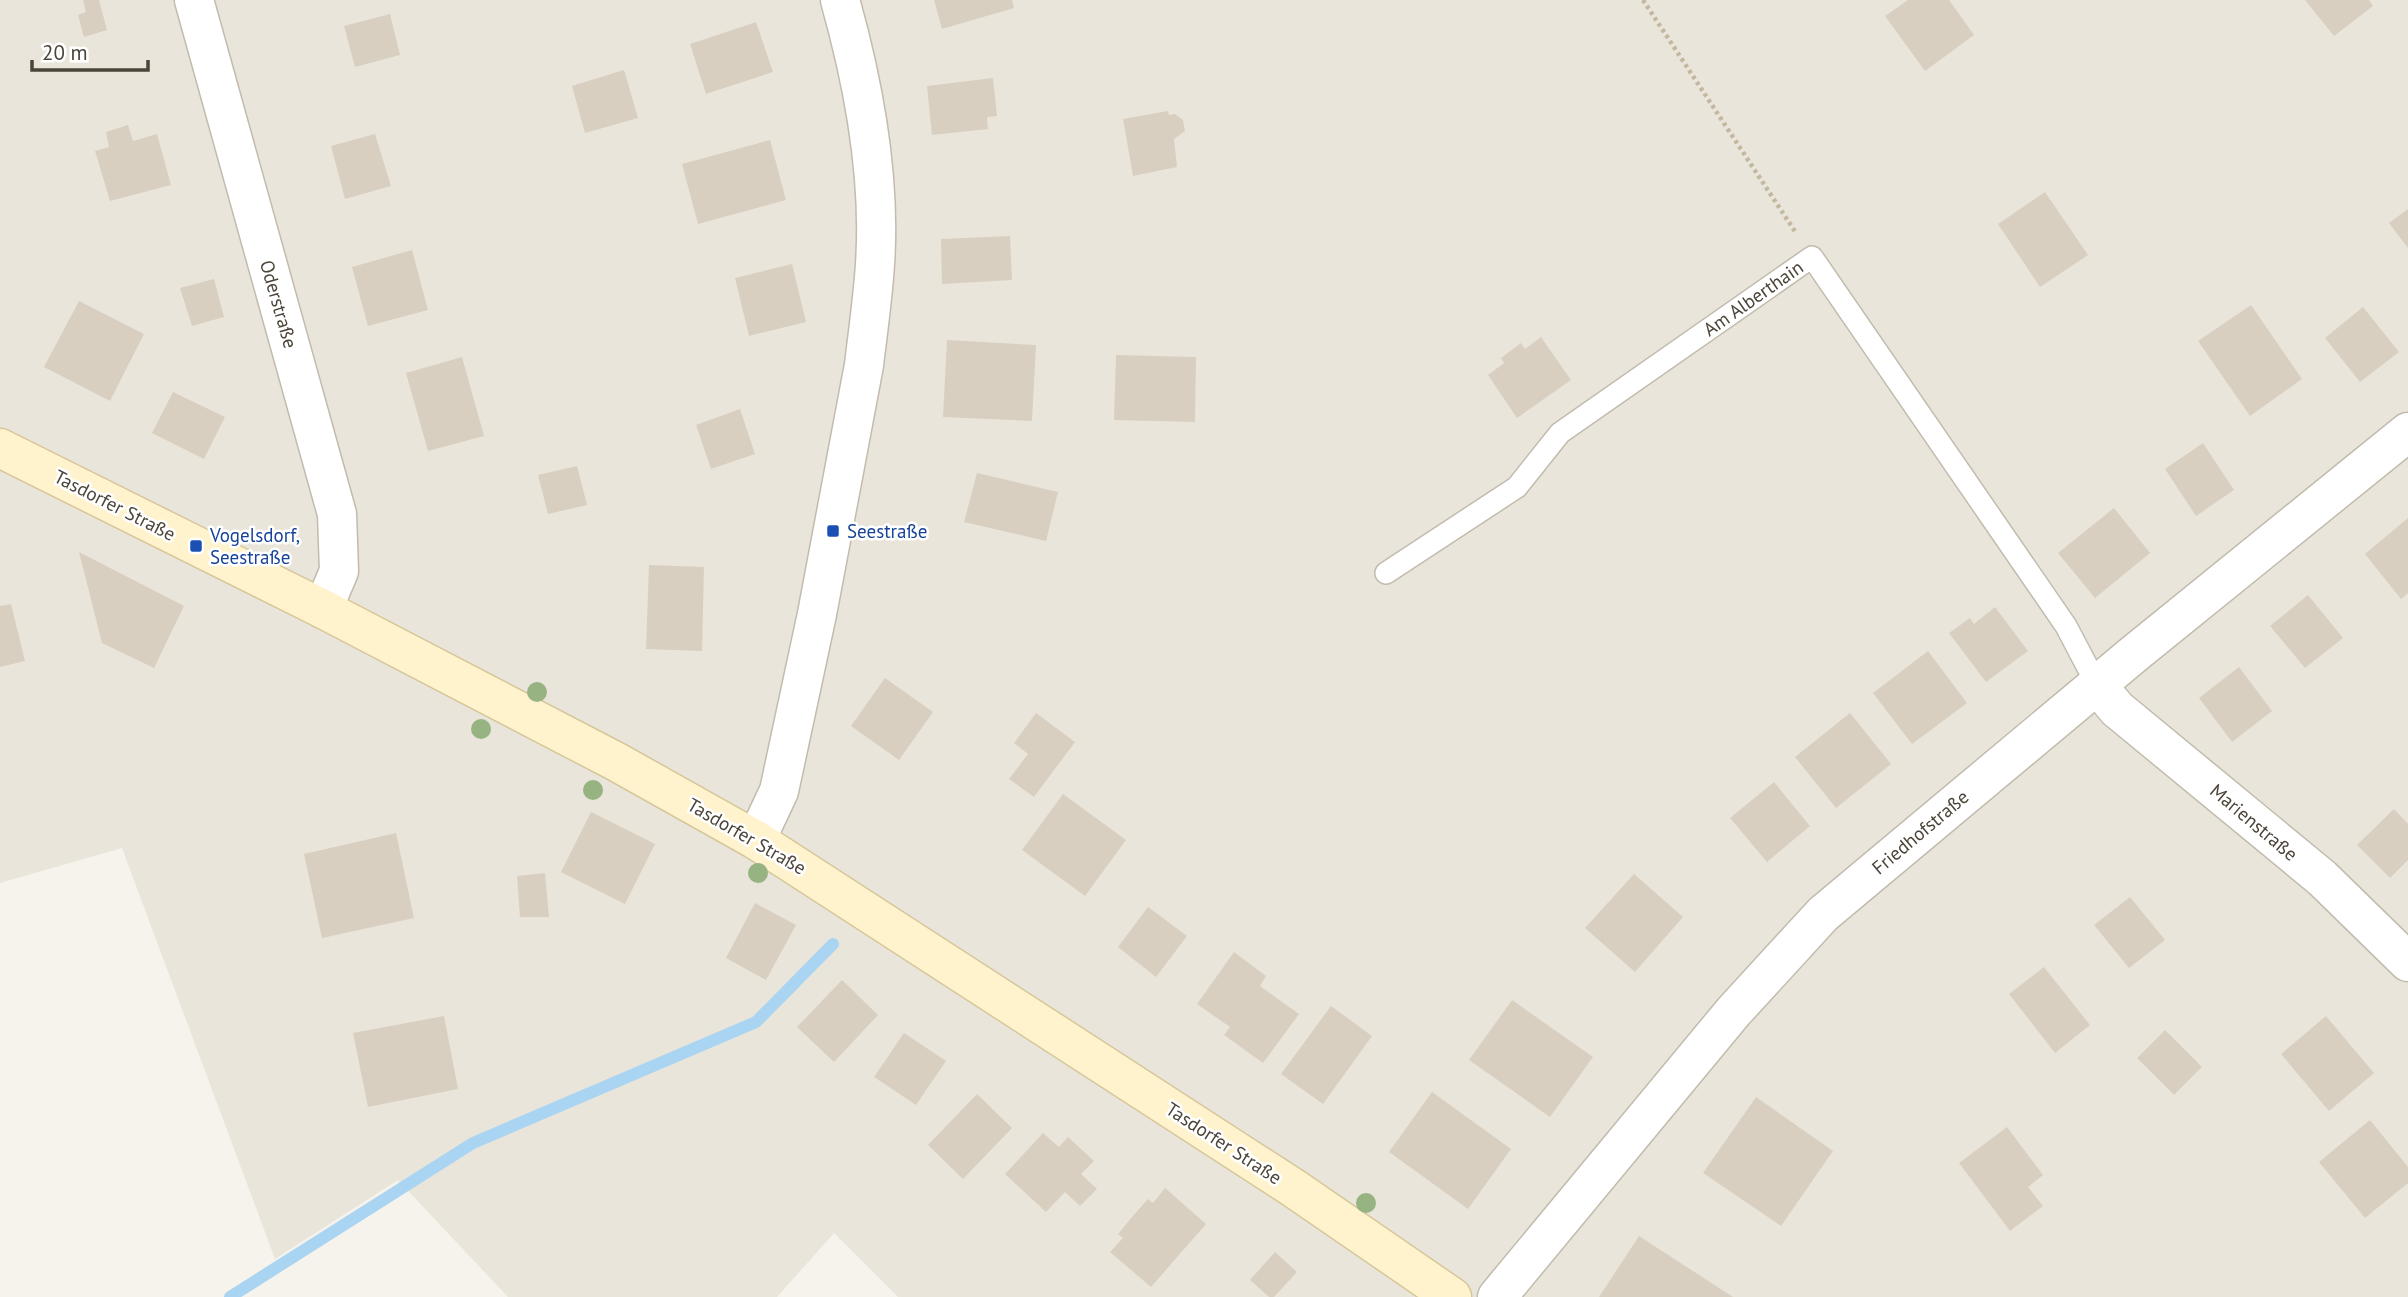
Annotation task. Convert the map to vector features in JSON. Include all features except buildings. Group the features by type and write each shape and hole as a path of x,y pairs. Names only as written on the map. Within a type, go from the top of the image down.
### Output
{"main road":[{"name":"Tasdorfer Straße","path":"0,448 323,609 614,761 756,840 1292,1187 1452,1297"}],"street":[{"name":"Oderstraße","path":"194,0 337,514 339,571 323,609"},
{"path":"756,840 779,791 795,719 859,390 870,312 875,248 870,131 854,50 840,0"},
{"name":"Friedhofstraße","path":"1497,1297 1734,1011 1823,914 2097,685 2408,432"},
{"name":"Marienstraße","path":"2097,685 2117,709 2322,878 2408,962"}],"lane":[{"name":"Am Alberthain","path":"1386,573 1517,487 1560,433 1812,257 2066,626 2097,685"}],"path":[{"path":"1643,0 1812,257"}],"shaded area":[{"path":"0,0 2408,0 2408,1297 898,1297 834,1233 777,1297 508,1297 398,1180 275,1259 122,848 0,883"}],"waterway":[{"path":"230,1297 473,1143 756,1022 833,944"}],"place":[{"name":"Seestraße","path":"833,531"},
{"name":"Vogelsdorf, Seestraße","path":"196,546"}]}
